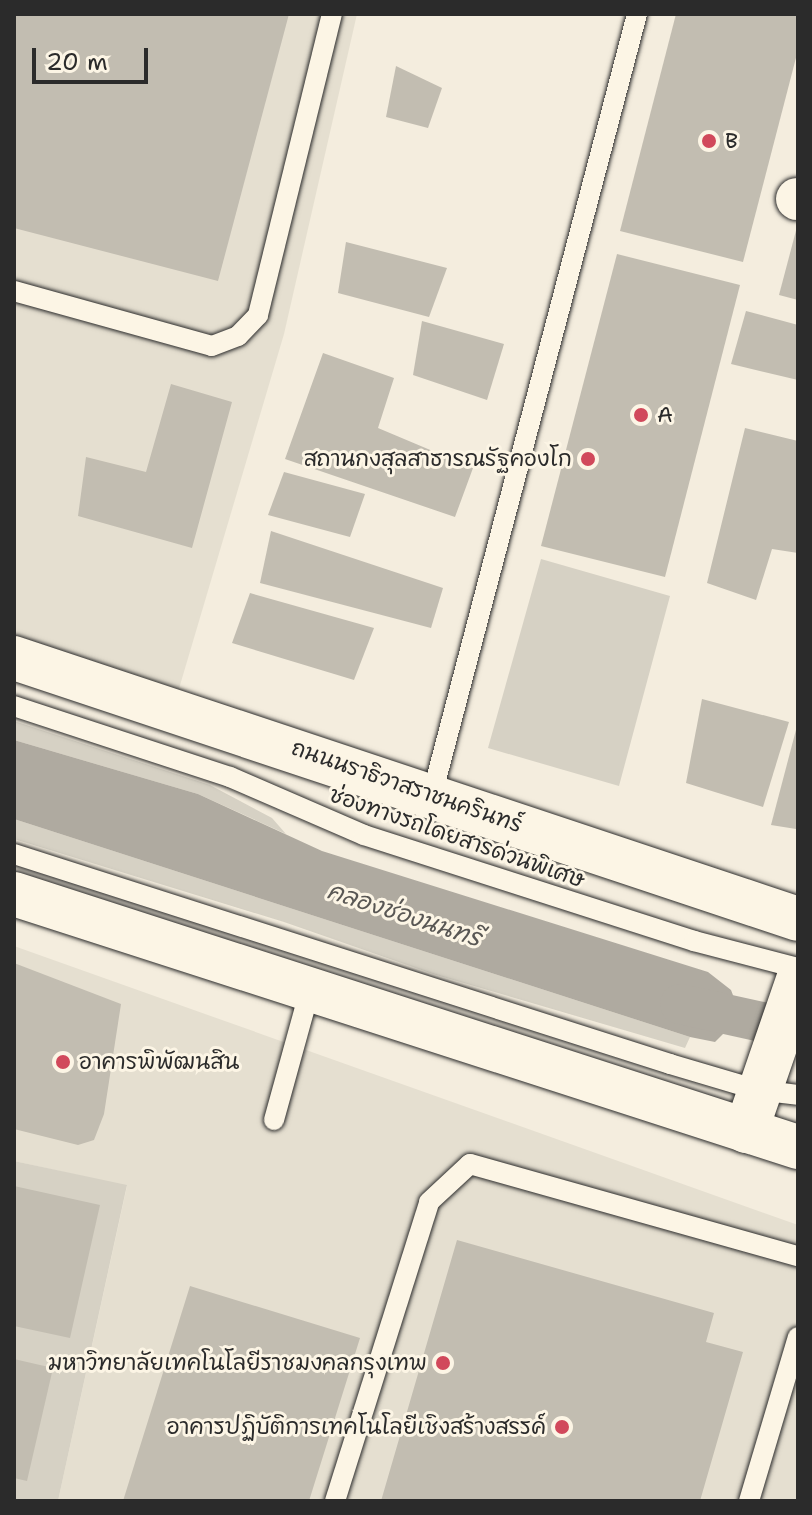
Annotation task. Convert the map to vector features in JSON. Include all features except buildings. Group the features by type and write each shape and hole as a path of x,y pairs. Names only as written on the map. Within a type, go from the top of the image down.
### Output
{"main road":[{"name":"ถนนนราธิวาสราชนครินทร์","path":"14,658 798,919"},
{"path":"14,894 309,993 798,1147"},
{"path":"746,1131 774,1081 795,983"}],"lane":[{"path":"14,291 212,346 238,336 258,315 332,14"},
{"path":"432,795 637,14"},
{"name":"ช่องทางรถโดยสารด่วนพิเศษ","path":"14,706 230,777 364,835 694,941 795,983"},
{"path":"14,854 774,1081"},
{"path":"274,1120 309,993"},
{"path":"335,1501 429,1202 470,1164 798,1256"},
{"path":"749,1501 798,1337"}],"shaded area":[{"path":"14,14 357,14 284,334 178,692 14,639"},
{"path":"541,559 670,596 619,786 488,748"},
{"path":"14,721 210,785 272,818 286,834 198,794 14,740"},
{"path":"14,819 690,1037 685,1048 433,974 284,922 14,839"},
{"name":"มหาวิทยาลัยเทคโนโลยีราชมงคลกรุงเทพ","path":"14,946 798,1225 798,1501 58,1501 127,1186 14,1161"},
{"path":"14,1161 127,1185 58,1501 14,1501"}],"water":[{"path":"14,740 198,794 322,851 708,972 731,990 736,1003 733,1024 715,1042 690,1037 14,819"}],"waterway":[{"name":"คลองช่องนนทรี","path":"680,1004 798,1030"}],"place":[{"name":"B","path":"709,141"},
{"name":"A","path":"641,415"},
{"name":"สถานกงสุลสาธารณรัฐคองโก","path":"588,459"},
{"name":"อาคารพิพัฒนสิน","path":"63,1062"},
{"name":"มหาวิทยาลัยเทคโนโลยีราชมงคลกรุงเทพ","path":"443,1363"},
{"name":"อาคารปฏิบัติการเทคโนโลยีเชิงสร้างสรรค์","path":"562,1427"}]}
